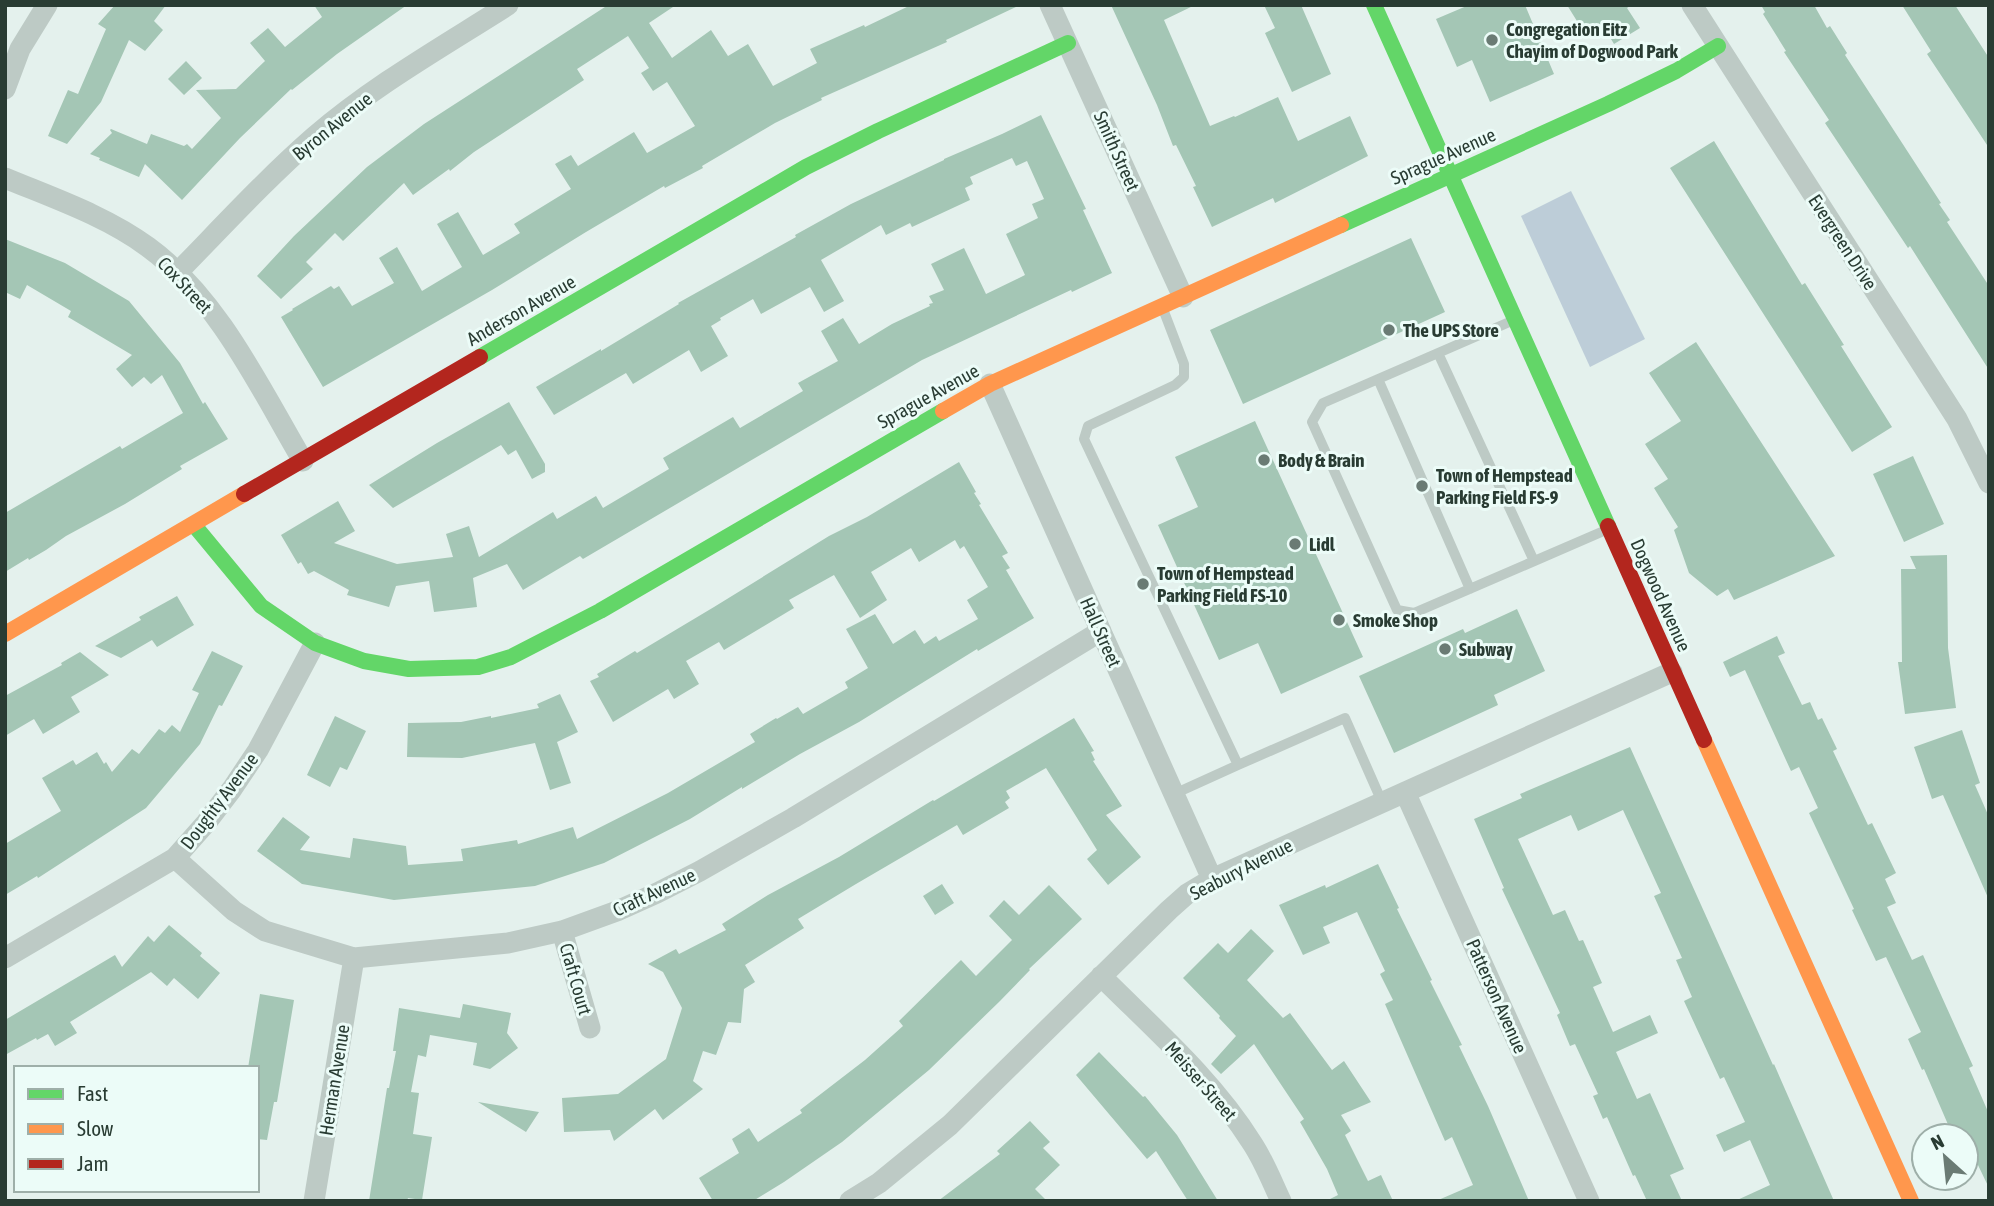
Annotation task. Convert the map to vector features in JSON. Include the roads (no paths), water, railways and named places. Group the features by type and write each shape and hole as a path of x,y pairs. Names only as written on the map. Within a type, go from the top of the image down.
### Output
{"street":[{"path":"5,89 20,49 47,5"},
{"name":"Byron Avenue","path":"178,272 315,136 381,87 508,5"},
{"name":"Smith Street","path":"1050,5 1183,298"},
{"name":"Dogwood Avenue","path":"1374,5 1910,1201"},
{"name":"Evergreen Drive","path":"1692,5 1957,419 1989,483"},
{"name":"Anderson Avenue","path":"5,634 806,167 1068,43"},
{"name":"Sprague Avenue","path":"194,525 261,606 315,643 364,661 410,669 478,667 511,657 600,611 990,384 1653,83 1718,46"},
{"name":"Cox Street","path":"5,178 119,229 148,247 178,272 228,334 303,461"},
{"name":"Hall Street","path":"990,384 1212,879"},
{"name":"Craft Avenue","path":"175,858 234,911 265,931 354,958 508,943 562,931 617,911 699,871 793,818 1101,631"},
{"name":"Doughty Avenue","path":"5,958 175,858 206,823 258,750 315,643"},
{"name":"Seabury Avenue","path":"850,1201 879,1183 950,1125 1187,894 1212,879 1672,672"},
{"name":"Patterson Avenue","path":"1405,792 1590,1201"},
{"name":"Craft Court","path":"562,931 590,1028"},
{"name":"Herman Avenue","path":"314,1201 354,958"},
{"name":"Meisser Street","path":"1101,976 1195,1069 1230,1111 1254,1145 1281,1201"}],"lane":[{"path":"1162,306 1184,364 1184,377 1175,386 1088,426 1084,439 1238,765"},
{"path":"1514,320 1323,403 1312,422 1397,610 1414,613 1608,529"},
{"path":"1438,353 1534,562"},
{"path":"1378,379 1470,589"},
{"path":"1174,794 1345,718 1382,802"}],"place":[{"name":"Congregation Eitz Chayim of Dogwood Park","path":"1492,40"},
{"name":"The UPS Store","path":"1389,330"},
{"name":"Body & Brain","path":"1264,460"},
{"name":"Town of Hempstead Parking Field FS-9","path":"1422,486"},
{"name":"Lidl","path":"1295,544"},
{"name":"Town of Hempstead Parking Field FS-10","path":"1143,584"},
{"name":"Smoke Shop","path":"1339,620"},
{"name":"Subway","path":"1445,649"}]}
